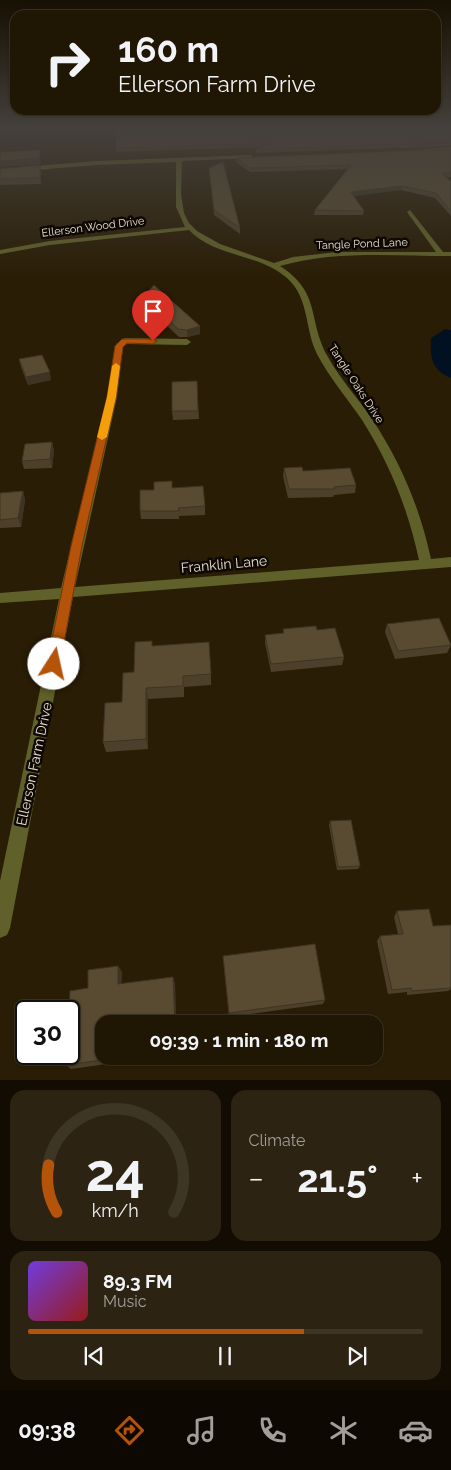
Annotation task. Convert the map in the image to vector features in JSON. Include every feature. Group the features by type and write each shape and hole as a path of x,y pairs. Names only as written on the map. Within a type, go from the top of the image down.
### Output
{"street":[{"path":"179,177 180,210 190,228"},
{"path":"410,212 441,254"},
{"name":"Ellerson Wood Drive","path":"0,252 50,243 190,228"},
{"name":"Tangle Oaks Drive","path":"190,228 206,240 274,265 296,283 305,294 311,309 318,345 322,354 360,409 405,491 418,526 426,564"},
{"name":"Tangle Pond Lane","path":"274,265 294,260 326,256 451,254"},
{"name":"Ellerson Farm Drive","path":"0,928 67,593 112,397 120,343 136,341 186,342"},
{"name":"Franklin Lane","path":"0,598 451,562"}],"water":[{"path":"445,329 451,330 451,378 444,375 436,367 431,351 431,338"}],"building":[{"path":"0,177 40,177 40,178 0,179"},
{"path":"210,177 227,177 240,228 214,210"},
{"path":"341,177 446,177 451,182 451,211 436,193 402,186 351,192 364,211 315,210"},
{"path":"154,285 200,326 187,330 178,329 144,296"},
{"path":"42,355 50,372 26,377 19,359"},
{"path":"197,381 198,411 172,411 172,382"},
{"path":"52,442 50,459 22,461 25,444"},
{"path":"302,467 303,471 350,468 356,485 334,487 335,489 289,489 284,468"},
{"path":"172,481 172,488 203,486 205,506 178,508 179,511 140,511 140,490 154,490 154,482"},
{"path":"23,491 18,518 0,520 0,493"},
{"path":"439,618 451,645 398,651 387,624"},
{"path":"316,626 317,630 335,628 344,657 271,664 265,635 284,633 283,629"},
{"path":"152,641 152,646 209,642 211,674 183,676 183,686 146,688 146,739 103,742 105,703 122,702 123,673 134,672 135,642"},
{"path":"351,820 360,866 338,867 330,821"},
{"path":"429,909 433,926 451,925 451,988 412,991 411,988 392,990 380,936 403,934 397,911"},
{"path":"315,944 325,1000 229,1013 223,956"},
{"path":"118,966 118,984 173,977 175,1015 95,1015 95,1061 80,1063 80,1000 70,1000 70,991 88,988 88,970"}],"slow traffic":[{"path":"102,437 112,397 116,366"}],"route":[{"path":"54,664 76,546 112,397 119,346 120,343 125,341 153,341"}]}
